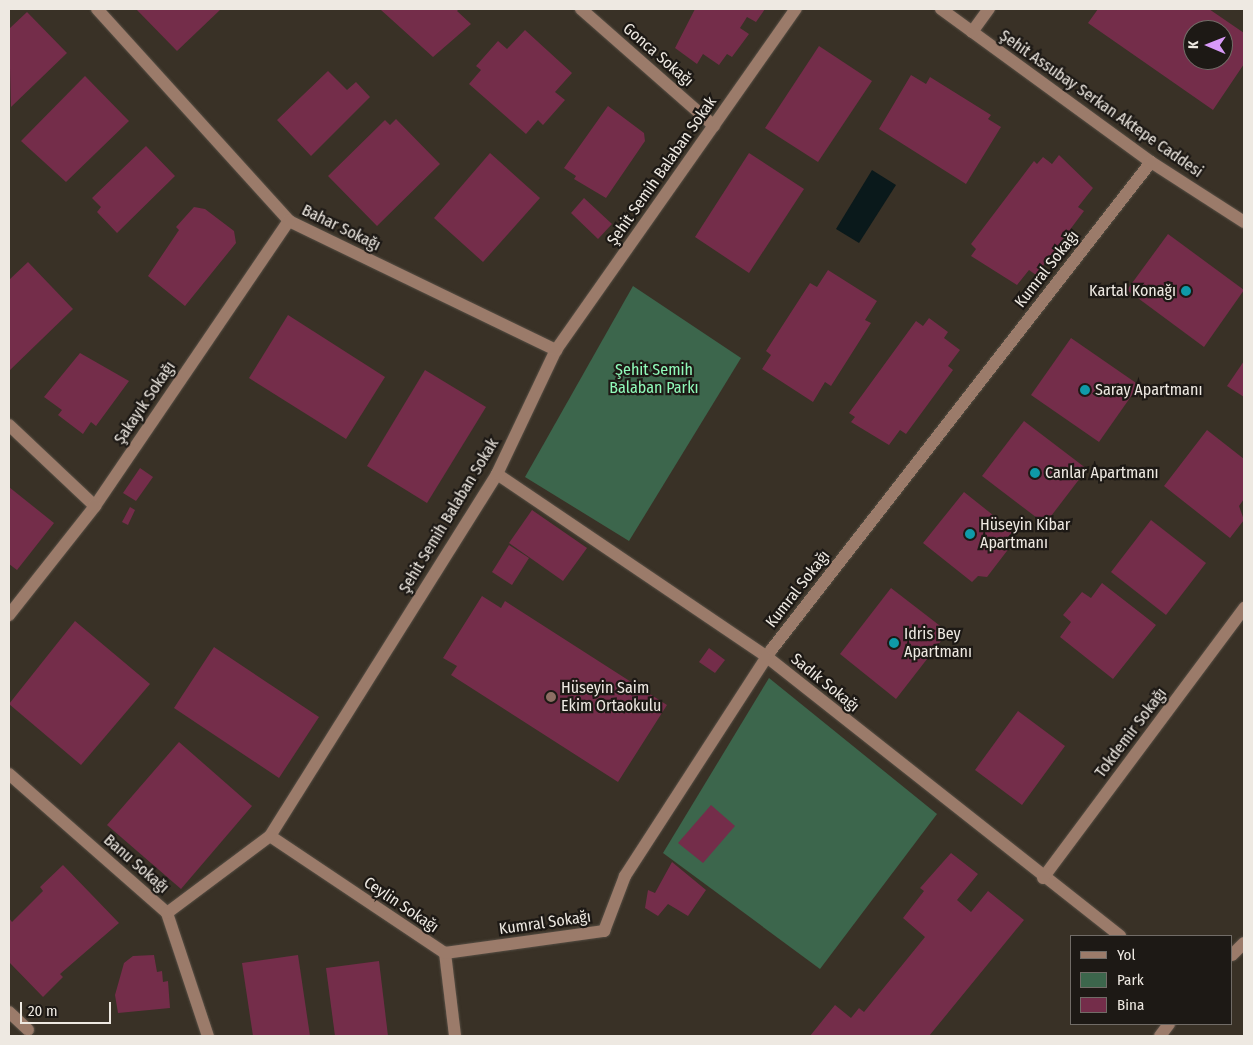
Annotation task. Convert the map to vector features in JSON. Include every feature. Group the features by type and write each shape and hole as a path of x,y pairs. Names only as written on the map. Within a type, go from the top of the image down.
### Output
{"street":[{"name":"Bahar Sokağı","path":"97,9 289,221 556,350"},
{"name":"Gonca Sokağı","path":"581,9 714,126"},
{"name":"Şehit Semih Balaban Sokak","path":"168,913 270,836 496,474 556,350 796,9"},
{"name":"Şehit Assubay Serkan Aktepe Caddesi","path":"941,9 1151,162 1244,222"},
{"path":"972,32 989,9"},
{"name":"Kumral Sokağı","path":"445,953 604,931 625,876 767,657 1151,162"},
{"name":"Şakayık Sokağı","path":"9,616 95,506 289,221"},
{"path":"9,425 95,506"},
{"name":"Sadık Sokağı","path":"496,474 767,657 1043,878 1119,935"},
{"name":"Tokdemir Sokağı","path":"1043,878 1244,608"},
{"name":"Banu Sokağı","path":"9,774 168,913 208,1036"},
{"name":"Ceylin Sokağı","path":"270,836 445,953 455,1036"},
{"path":"1233,954 1244,943"},
{"path":"9,1012 28,1030"},
{"path":"1160,1036 1168,1025"}],"green space":[{"name":"Şehit Semih Balaban Parkı","path":"633,286 741,358 629,541 525,477"},
{"path":"769,678 937,814 820,969 663,853"}],"shaded area":[{"path":"872,170 896,185 859,243 836,229"}],"building":[{"path":"136,9 221,9 177,51"},
{"path":"459,9 457,11 471,24 433,57 381,10"},
{"path":"695,9 765,9 756,22 747,17 740,28 749,34 732,57 727,54 719,65 703,54 697,64 675,48"},
{"path":"1098,9 1209,9 1225,20 1183,20 1183,70 1233,70 1233,25 1244,33 1244,64 1213,110 1088,23"},
{"path":"27,12 67,53 11,107 9,29"},
{"path":"525,30 572,73 555,92 565,100 543,125 538,120 526,134 469,84 481,70 476,66 498,41 507,49"},
{"path":"819,46 872,81 818,162 765,128"},
{"path":"328,71 347,90 356,82 370,97 311,156 277,120"},
{"path":"911,75 926,84 930,77 991,115 988,119 1001,127 966,184 879,129"},
{"path":"85,76 129,121 66,182 21,141"},
{"path":"608,106 644,133 645,141 606,198 574,179 576,176 564,168"},
{"path":"396,119 440,164 377,226 328,176 385,120 390,125"},
{"path":"146,146 175,176 117,233 97,212 101,207 92,198"},
{"path":"490,153 540,198 483,262 434,218"},
{"path":"749,153 804,189 749,273 695,237"},
{"path":"1059,155 1093,188 1078,207 1084,211 1036,275 1029,270 1017,285 971,256 976,249 971,244 1034,161 1037,164 1043,157 1052,164"},
{"path":"584,198 612,224 598,239 571,213"},
{"path":"194,207 205,209 234,231 236,243 185,306 148,276 179,230 176,227"},
{"name":"Kartal Konağı","path":"1168,234 1244,290 1204,347 1127,290"},
{"path":"28,262 73,309 9,371 9,280"},
{"path":"828,270 877,301 865,320 871,323 831,386 825,382 813,402 762,369 771,355 766,351 810,283 817,287"},
{"path":"288,315 385,377 346,439 249,378"},
{"path":"929,318 948,332 944,338 960,350 948,366 953,370 906,434 900,430 889,445 851,422 855,417 849,413 916,321 923,326"},
{"name":"Saray Apartmanı","path":"1071,338 1139,385 1099,442 1031,395"},
{"path":"80,353 129,381 96,426 91,422 83,434 58,415 62,410 44,397"},
{"path":"1244,361 1244,397 1227,386"},
{"path":"425,370 486,407 427,503 367,466"},
{"name":"Canlar Apartmanı","path":"1024,421 1087,469 1045,524 982,476"},
{"path":"1207,430 1244,459 1244,499 1239,506 1244,520 1230,538 1164,486"},
{"path":"140,468 153,477 136,501 123,493"},
{"path":"9,487 54,523 17,570 9,564"},
{"name":"Hüseyin Kibar Apartmanı","path":"964,492 1013,531 1008,537 1010,547 987,577 978,576 972,582 923,543"},
{"path":"130,507 135,510 128,525 122,522"},
{"path":"532,510 587,548 563,581 509,543"},
{"path":"1151,520 1206,563 1166,615 1111,572"},
{"path":"509,545 529,558 512,585 492,572"},
{"path":"1102,583 1156,625 1113,679 1060,637 1071,622 1063,615 1082,592 1091,598"},
{"name":"Idris Bey Apartmanı","path":"891,588 948,632 896,699 840,654"},
{"path":"482,596 501,608 505,601 667,705 618,782 451,675 457,666 443,658"},
{"path":"75,621 150,684 81,765 9,704"},
{"path":"214,647 319,717 279,778 174,708"},
{"path":"709,648 725,660 715,673 699,662"},
{"path":"1018,711 1065,746 1022,805 975,770"},
{"path":"179,742 252,806 181,889 107,825"},
{"path":"711,805 735,826 703,863 678,843"},
{"path":"951,853 978,874 957,900 971,912 988,891 1024,920 929,1036 810,1036 835,1005 851,1018 859,1008 864,1012 925,937 903,918 924,891 920,888"},
{"path":"672,862 706,890 688,916 668,904 658,916 645,908 648,890 655,893"},
{"path":"63,865 119,923 60,974 63,977 43,997 9,962 9,918 12,922 43,891 40,887"},
{"path":"154,955 157,972 162,971 163,982 168,981 170,1008 118,1013 115,995 124,963 133,956"},
{"path":"298,955 310,1036 253,1036 242,963"},
{"path":"379,961 388,1036 335,1036 326,968"}],"place":[{"name":"Kartal Konağı","path":"1186,291"},
{"name":"Saray Apartmanı","path":"1085,390"},
{"name":"Canlar Apartmanı","path":"1035,473"},
{"name":"Hüseyin Kibar Apartmanı","path":"970,534"},
{"name":"Idris Bey Apartmanı","path":"894,643"},
{"name":"Hüseyin Saim Ekim Ortaokulu","path":"551,697"}]}
